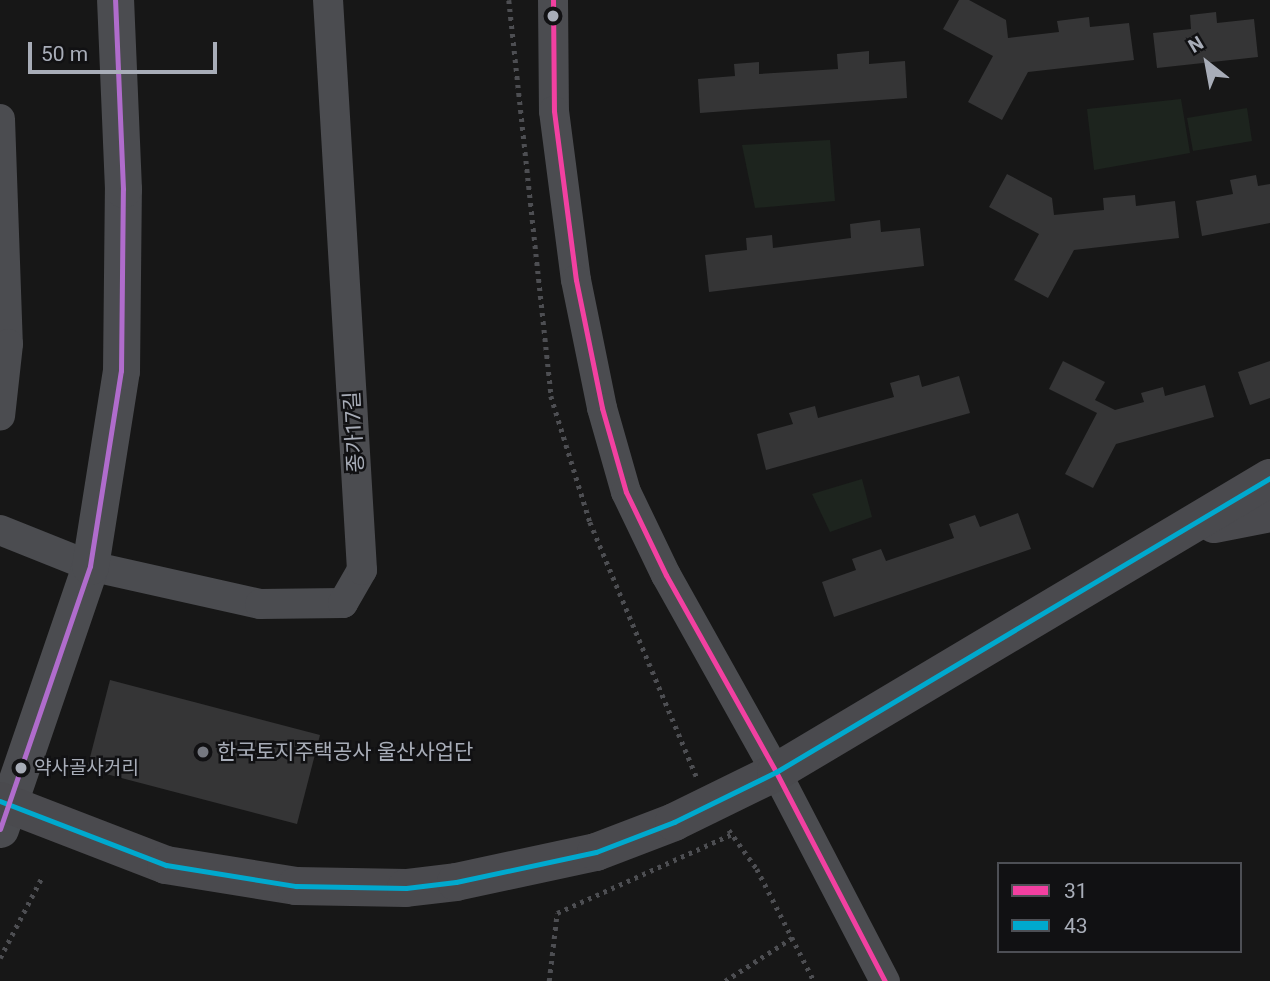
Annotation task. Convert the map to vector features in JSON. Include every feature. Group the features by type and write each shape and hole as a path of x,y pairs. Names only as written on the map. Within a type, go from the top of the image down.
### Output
{"main road":[{"path":"3,812 166,865 249,881 353,888 406,888 509,873 722,819 776,772 1188,530 1270,478"},
{"path":"1188,530 1264,516"}],"street":[{"path":"3,812 90,566 121,371 123,189 115,0"},
{"name":"종가17길","path":"90,566 260,604 343,603 362,569 328,0"},
{"path":"553,0 554,111 576,281 602,408 623,480 666,575 776,772 886,981"},
{"path":"0,119 8,344 0,416"},
{"path":"0,530 90,566"}],"path":[{"path":"509,0 551,396 590,522 662,688 690,765 722,819 757,869 814,981"},
{"path":"549,981 558,913 722,819"},
{"path":"0,958 43,875"},
{"path":"725,981 792,938"}],"shaded area":[{"path":"1181,99 1190,153 1094,170 1087,109"},
{"path":"1247,108 1252,141 1193,151 1187,118"},
{"path":"830,140 835,201 755,208 742,145"},
{"path":"862,479 872,517 830,532 812,494"}],"building":[{"path":"959,0 969,0 1006,20 1008,38 1059,32 1057,21 1089,17 1090,27 1129,23 1134,60 1028,72 1002,120 968,102 993,56 943,29"},
{"path":"1216,12 1217,23 1254,19 1258,57 1157,68 1153,33 1191,29 1190,15"},
{"path":"869,51 869,64 905,61 907,98 700,113 698,79 735,76 734,64 759,62 759,74 838,69 837,54"},
{"path":"1007,174 1052,198 1054,215 1104,210 1103,198 1135,195 1136,206 1175,201 1179,238 1074,250 1048,298 1014,280 1039,234 989,207"},
{"path":"1256,175 1258,186 1270,184 1270,223 1202,236 1196,201 1233,194 1230,180"},
{"path":"880,220 881,232 920,228 924,266 709,292 705,255 747,250 746,238 772,235 773,248 851,238 850,224"},
{"path":"1063,361 1105,382 1095,400 1115,410 1144,402 1141,393 1163,387 1165,396 1205,385 1214,417 1116,444 1093,488 1065,474 1097,413 1049,389"},
{"path":"1270,361 1270,398 1250,405 1238,372"},
{"path":"919,375 922,387 959,376 970,413 766,470 757,434 793,424 789,413 815,406 818,418 894,397 890,383"},
{"path":"1018,513 1031,549 834,617 822,582 856,570 852,559 881,549 886,561 954,538 949,524 975,515 980,527"},
{"name":"한국토지주택공사 울산사업단","path":"110,680 320,735 297,824 87,769"}],"transit line":[{"path":"0,829 90,566 121,371 123,189 115,0"},
{"name":"31","path":"553,0 554,111 576,280 602,408 626,492 666,575 776,772 885,981"},
{"name":"43","path":"0,801 166,865 296,886 406,888 456,882 596,852 674,822 776,772 1270,478"}],"place":[{"name":"한국토지주택공사 울산사업단","path":"203,752"},
{"name":"약사골사거리","path":"21,768"}]}
